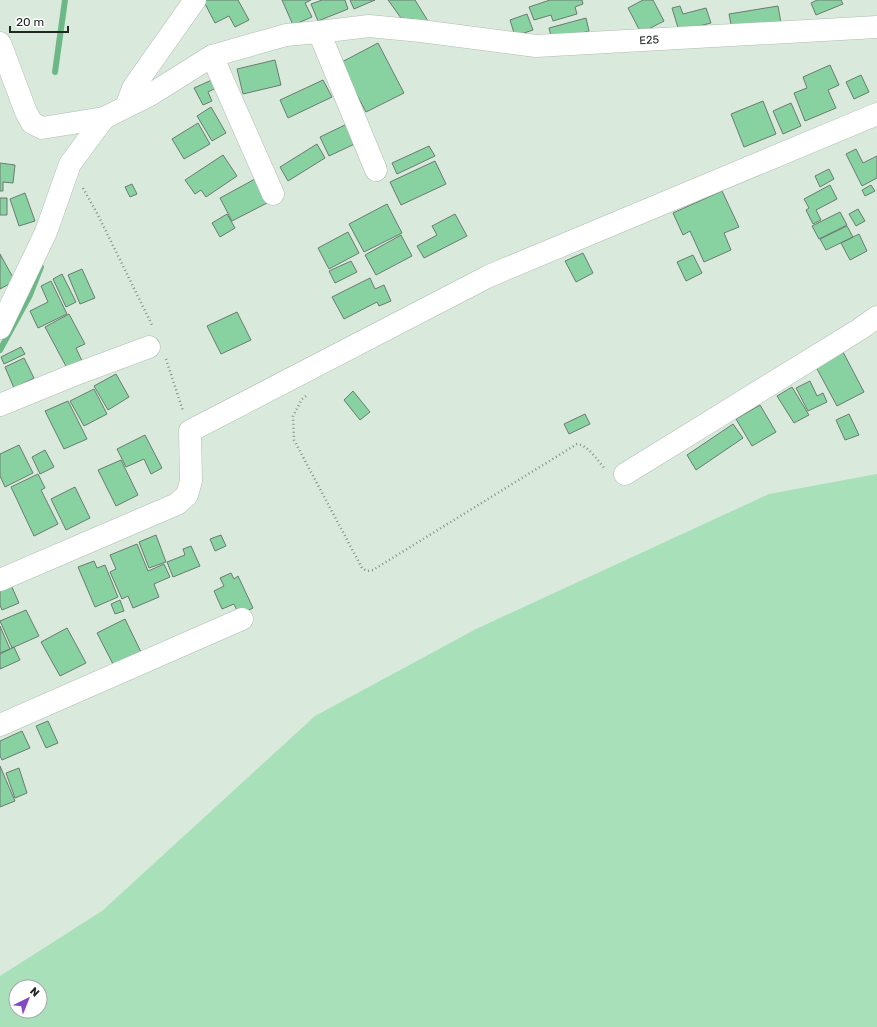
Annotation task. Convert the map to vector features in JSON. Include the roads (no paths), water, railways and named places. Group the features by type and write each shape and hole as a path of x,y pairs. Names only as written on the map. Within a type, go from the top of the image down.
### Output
{"street":[{"path":"126,107 133,88 195,0"},
{"name":"E25","path":"104,118 150,95 212,56 286,35 369,26 421,31 536,46 877,27"},
{"path":"319,32 376,170"},
{"path":"0,43 26,112 32,123 42,128 104,118"},
{"path":"212,56 273,194"},
{"path":"0,580 177,504 187,495 191,481 190,431 490,276 877,114"},
{"path":"0,328 46,232 70,164 104,118"},
{"path":"625,474 877,317"},
{"path":"0,405 156,344"},
{"path":"0,725 242,619"}],"waterway":[{"path":"55,72 65,0"},
{"path":"0,350 30,295 41,267"}]}
